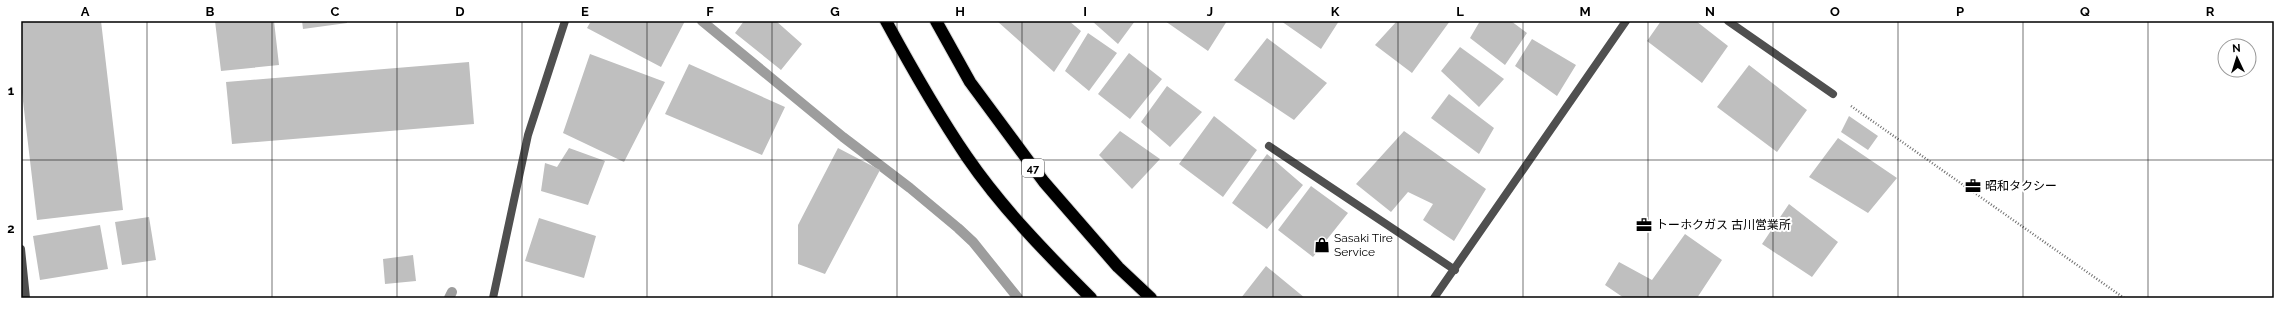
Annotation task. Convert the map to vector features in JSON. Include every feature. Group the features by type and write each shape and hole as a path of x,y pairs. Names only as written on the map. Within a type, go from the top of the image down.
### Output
{"highway":[{"path":"886,21 924,91 967,158 1024,229 1091,298"},
{"name":"47","path":"936,21 970,82 1044,182 1118,267 1151,298"}],"street":[{"path":"493,298 528,135 565,21"},
{"path":"1434,298 1455,270 1626,21"},
{"path":"1728,21 1833,94"},
{"path":"1269,146 1455,270"},
{"path":"21,249 26,298"}],"path":[{"path":"1833,94 2124,298"}],"building":[{"path":"21,21 101,21 123,210 37,220 21,84"},
{"path":"215,21 274,21 279,65 221,71"},
{"path":"302,21 347,21 347,23 303,29"},
{"path":"591,21 685,21 661,67 587,28"},
{"path":"744,21 776,21 802,44 781,70 735,33"},
{"path":"997,21 1069,21 1081,31 1054,72"},
{"path":"1092,21 1135,21 1118,44"},
{"path":"1165,21 1227,21 1208,51"},
{"path":"1281,21 1339,21 1321,49"},
{"path":"1397,21 1450,21 1412,73 1375,45"},
{"path":"1480,21 1511,21 1527,33 1505,65 1470,38"},
{"path":"1661,21 1696,21 1728,46 1702,83 1647,41"},
{"path":"1088,33 1117,53 1089,91 1065,71"},
{"path":"1267,38 1327,83 1294,120 1234,80"},
{"path":"1532,39 1576,65 1557,96 1515,66"},
{"path":"1460,47 1504,79 1479,107 1441,71"},
{"path":"1129,53 1162,79 1130,119 1098,94"},
{"path":"590,54 665,82 624,162 563,133"},
{"path":"469,62 474,124 232,144 226,82"},
{"path":"689,64 785,107 762,155 665,114"},
{"path":"1749,65 1807,110 1777,152 1717,107"},
{"path":"1167,86 1202,112 1170,147 1141,122"},
{"path":"1449,94 1494,128 1479,154 1431,118"},
{"path":"1214,116 1257,150 1223,197 1179,164"},
{"path":"1849,116 1878,136 1868,150 1841,132"},
{"path":"1120,131 1160,159 1132,189 1099,155"},
{"path":"1404,131 1486,189 1454,241 1423,220 1433,204 1408,192 1391,212 1356,184"},
{"path":"1838,138 1897,178 1868,213 1809,177"},
{"path":"569,148 605,161 588,205 541,191 545,163 557,167"},
{"path":"838,148 880,170 825,274 798,264 798,225"},
{"path":"1267,154 1303,185 1267,229 1232,203"},
{"path":"1311,186 1348,213 1313,257 1278,230"},
{"path":"1789,204 1838,242 1812,277 1762,244"},
{"path":"149,217 156,260 122,265 115,222"},
{"path":"539,218 596,236 584,278 525,261"},
{"path":"100,225 108,269 40,280 33,236"},
{"path":"1685,234 1722,260 1697,298 1624,298 1605,285 1619,262 1652,280"},
{"path":"413,255 416,281 385,284 383,259"},
{"path":"1266,266 1305,298 1241,298"}],"waterway":[{"path":"702,21 843,137 910,188 958,228 973,242 1018,298"},
{"path":"449,298 452,292"}],"place":[{"name":"昭和タクシー","path":"1973,186"},
{"name":"トーホクガス 古川営業所","path":"1644,225"},
{"name":"Sasaki Tire Service","path":"1322,245"}]}
